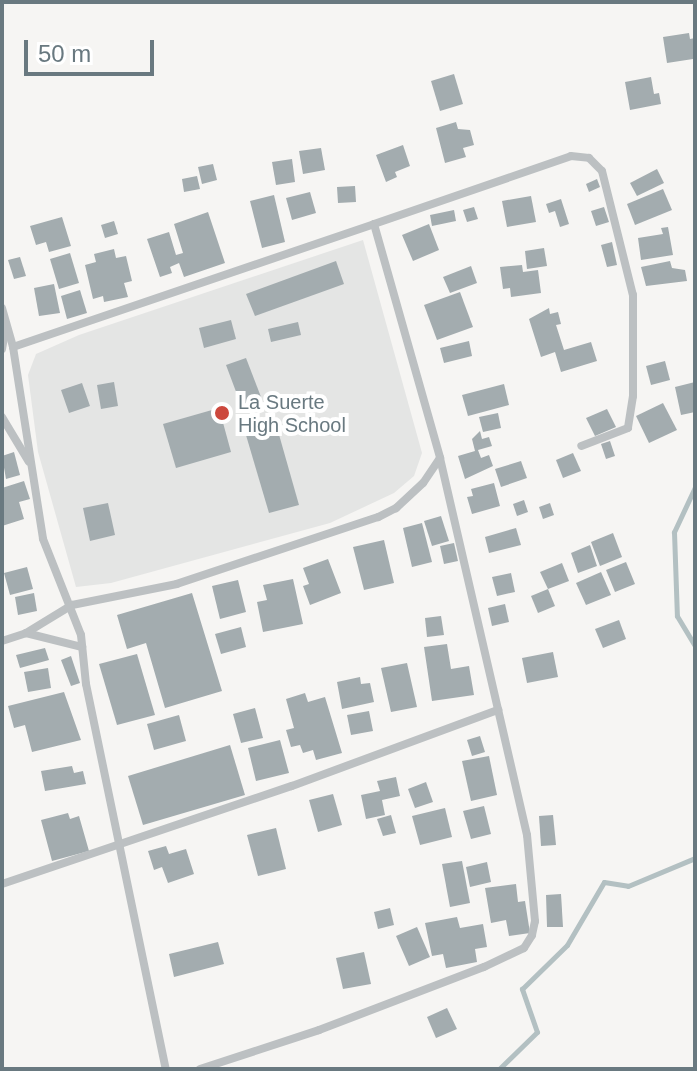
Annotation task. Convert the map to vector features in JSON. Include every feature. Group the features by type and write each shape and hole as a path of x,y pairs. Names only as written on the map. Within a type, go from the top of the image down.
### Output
{"street":[{"path":"13,347 571,156 589,158 602,171 633,295 633,396 628,428 581,446"},
{"path":"200,1069 409,997 524,948 535,921 527,835 440,458 374,224"},
{"path":"2,308 13,347 43,539 52,567 72,605 82,647 86,684 166,1069"},
{"path":"2,349 7,323"},
{"path":"2,417 33,470"},
{"path":"2,641 26,633 72,605 177,584 360,524 396,508 423,483 440,458"},
{"path":"26,633 82,647"},
{"path":"2,884 119,846 498,710"}],"shaded area":[{"name":"La Suerte High School","path":"363,240 422,453 414,476 394,493 330,523 111,583 76,587 38,452 28,375 36,354 79,335"}],"building":[{"path":"689,33 690,39 695,38 693,59 667,63 663,37"},
{"path":"454,74 463,104 440,111 431,81"},
{"path":"651,77 654,94 659,93 661,104 630,110 625,82"},
{"path":"456,122 458,129 470,130 474,145 463,148 466,157 445,163 436,128"},
{"path":"403,145 410,166 395,172 397,177 386,182 376,155"},
{"path":"321,148 325,170 303,174 299,151"},
{"path":"292,159 295,182 276,185 272,162"},
{"path":"213,164 217,180 202,184 198,167"},
{"path":"657,169 664,183 637,196 630,183"},
{"path":"197,176 200,189 184,192 182,179"},
{"path":"597,179 600,187 589,192 586,184"},
{"path":"355,186 356,202 338,203 337,187"},
{"path":"663,189 672,210 635,225 627,204"},
{"path":"310,192 316,213 292,220 286,198"},
{"path":"274,195 285,242 262,248 250,201"},
{"path":"531,196 536,222 507,227 502,201"},
{"path":"561,199 569,224 560,227 555,211 549,213 546,204"},
{"path":"474,207 478,219 467,222 463,210"},
{"path":"604,207 609,222 596,226 591,211"},
{"path":"454,210 456,221 432,226 430,215"},
{"path":"208,212 225,263 184,277 179,263 170,267 172,273 160,277 147,239 169,232 176,255 183,253 174,224"},
{"path":"62,217 71,246 49,252 46,242 36,245 30,226"},
{"path":"114,221 118,234 105,238 101,225"},
{"path":"429,224 439,250 413,261 402,235"},
{"path":"668,227 673,255 641,260 638,238 663,234 661,228"},
{"path":"612,242 617,265 607,267 601,245"},
{"path":"544,248 547,266 527,269 525,251"},
{"path":"114,249 116,258 126,256 132,281 124,283 128,297 104,302 103,296 93,299 85,265 96,262 94,254"},
{"path":"70,253 79,283 59,289 50,259"},
{"path":"20,257 26,276 14,279 8,260"},
{"path":"336,261 344,284 255,316 246,294"},
{"path":"670,261 672,268 685,270 687,281 646,286 641,267"},
{"path":"522,265 523,272 538,270 541,293 511,297 510,288 503,289 500,267"},
{"path":"471,266 477,283 450,293 443,277"},
{"path":"54,284 60,313 39,316 34,288"},
{"path":"80,290 87,313 67,319 61,296"},
{"path":"460,292 473,327 437,340 424,305"},
{"path":"549,308 550,314 558,312 561,324 556,325 564,350 591,342 597,361 561,372 555,352 541,357 529,319"},
{"path":"231,320 236,339 204,348 199,328"},
{"path":"298,322 301,335 271,342 268,329"},
{"path":"469,341 472,356 444,363 440,348"},
{"path":"246,358 261,397 241,405 226,365"},
{"path":"665,361 670,380 651,385 646,366"},
{"path":"114,382 118,406 101,409 97,385"},
{"path":"695,382 695,412 681,415 675,387"},
{"path":"82,383 90,406 69,413 61,390"},
{"path":"504,384 509,405 468,416 462,395"},
{"path":"663,403 677,430 649,443 636,416"},
{"path":"219,408 231,452 176,468 163,424"},
{"path":"607,409 616,427 595,436 586,418"},
{"path":"498,413 501,428 483,432 479,417"},
{"path":"274,417 299,505 269,513 243,425"},
{"path":"480,431 482,439 489,437 492,446 478,450 481,458 489,455 493,466 465,479 458,456 475,451 472,439"},
{"path":"610,441 615,456 606,459 601,444"},
{"path":"14,452 20,475 6,479 2,456"},
{"path":"573,453 581,471 563,478 556,460"},
{"path":"521,461 527,478 501,487 495,469"},
{"path":"24,481 30,499 19,502 24,519 2,526 2,488"},
{"path":"494,483 500,506 472,514 467,497 473,496 471,489"},
{"path":"524,500 528,512 517,516 513,504"},
{"path":"108,503 115,535 90,541 83,508"},
{"path":"550,503 554,515 543,519 539,507"},
{"path":"441,516 449,541 432,546 424,521"},
{"path":"422,523 432,562 412,567 403,528"},
{"path":"516,528 521,545 489,553 485,537"},
{"path":"613,533 622,557 600,566 591,542"},
{"path":"384,540 394,583 364,590 353,547"},
{"path":"454,543 458,561 444,564 440,546"},
{"path":"590,545 597,566 578,573 571,553"},
{"path":"328,559 341,593 310,605 303,586 309,584 303,568"},
{"path":"626,562 635,584 615,592 606,570"},
{"path":"562,563 569,581 548,589 540,572"},
{"path":"27,567 33,589 10,595 4,573"},
{"path":"601,572 611,595 586,605 576,583"},
{"path":"511,573 515,592 497,596 492,577"},
{"path":"293,579 303,624 263,632 257,602 267,600 263,585"},
{"path":"238,580 246,612 220,619 212,586"},
{"path":"548,589 555,606 538,613 531,596"},
{"path":"34,593 37,611 18,615 15,597"},
{"path":"192,593 222,691 165,708 146,643 127,649 117,615"},
{"path":"505,604 509,622 492,626 488,608"},
{"path":"441,616 444,635 427,637 425,618"},
{"path":"619,620 626,639 603,648 595,629"},
{"path":"241,627 246,647 221,654 215,634"},
{"path":"447,644 451,669 469,666 474,695 432,701 424,647"},
{"path":"45,648 49,660 20,668 16,655"},
{"path":"553,652 558,677 527,683 522,658"},
{"path":"137,654 155,715 117,725 99,664"},
{"path":"71,656 80,683 71,686 61,660"},
{"path":"407,663 417,707 391,712 381,668"},
{"path":"48,668 51,688 28,692 24,672"},
{"path":"360,677 361,684 370,683 374,702 342,709 337,682"},
{"path":"64,692 81,740 32,752 25,725 14,728 8,706"},
{"path":"305,693 308,702 325,697 342,753 316,760 313,750 303,753 300,745 291,747 286,730 294,728 286,699"},
{"path":"255,708 263,738 241,743 233,714"},
{"path":"369,711 373,731 351,735 347,715"},
{"path":"179,715 186,741 154,750 147,724"},
{"path":"480,736 485,752 472,756 467,740"},
{"path":"280,740 289,773 256,781 248,748"},
{"path":"230,745 245,795 143,825 128,776"},
{"path":"489,756 497,795 471,801 462,761"},
{"path":"72,766 74,773 83,771 86,784 45,791 41,771"},
{"path":"396,777 400,796 382,800 385,815 366,819 361,795 380,791 377,781"},
{"path":"426,782 433,802 415,808 408,789"},
{"path":"333,794 342,825 318,832 309,800"},
{"path":"484,806 491,834 471,839 463,811"},
{"path":"445,808 452,837 420,845 412,816"},
{"path":"68,813 70,819 79,816 89,851 52,861 41,820"},
{"path":"391,815 396,833 383,836 377,819"},
{"path":"553,815 556,845 541,846 539,816"},
{"path":"276,828 286,869 258,876 247,835"},
{"path":"166,846 169,854 186,849 194,874 168,883 162,867 154,870 148,851"},
{"path":"462,861 470,903 450,907 442,864"},
{"path":"487,862 491,882 470,887 466,867"},
{"path":"516,884 518,902 525,901 530,933 509,936 506,920 491,923 485,888"},
{"path":"561,894 563,927 547,927 546,895"},
{"path":"390,908 394,925 378,929 374,912"},
{"path":"457,917 460,928 483,924 487,947 475,949 477,962 446,968 443,954 432,956 425,923"},
{"path":"417,927 430,957 409,966 396,936"},
{"path":"218,942 224,964 174,977 169,954"},
{"path":"364,952 371,984 343,989 336,958"},
{"path":"447,1008 457,1029 436,1038 427,1017"}],"waterway":[{"path":"695,487 674,532 677,616 695,646"},
{"path":"499,1069 537,1032 522,989 567,945 604,882 628,886 695,858"}],"place":[{"name":"La Suerte High School","path":"222,413"}]}
